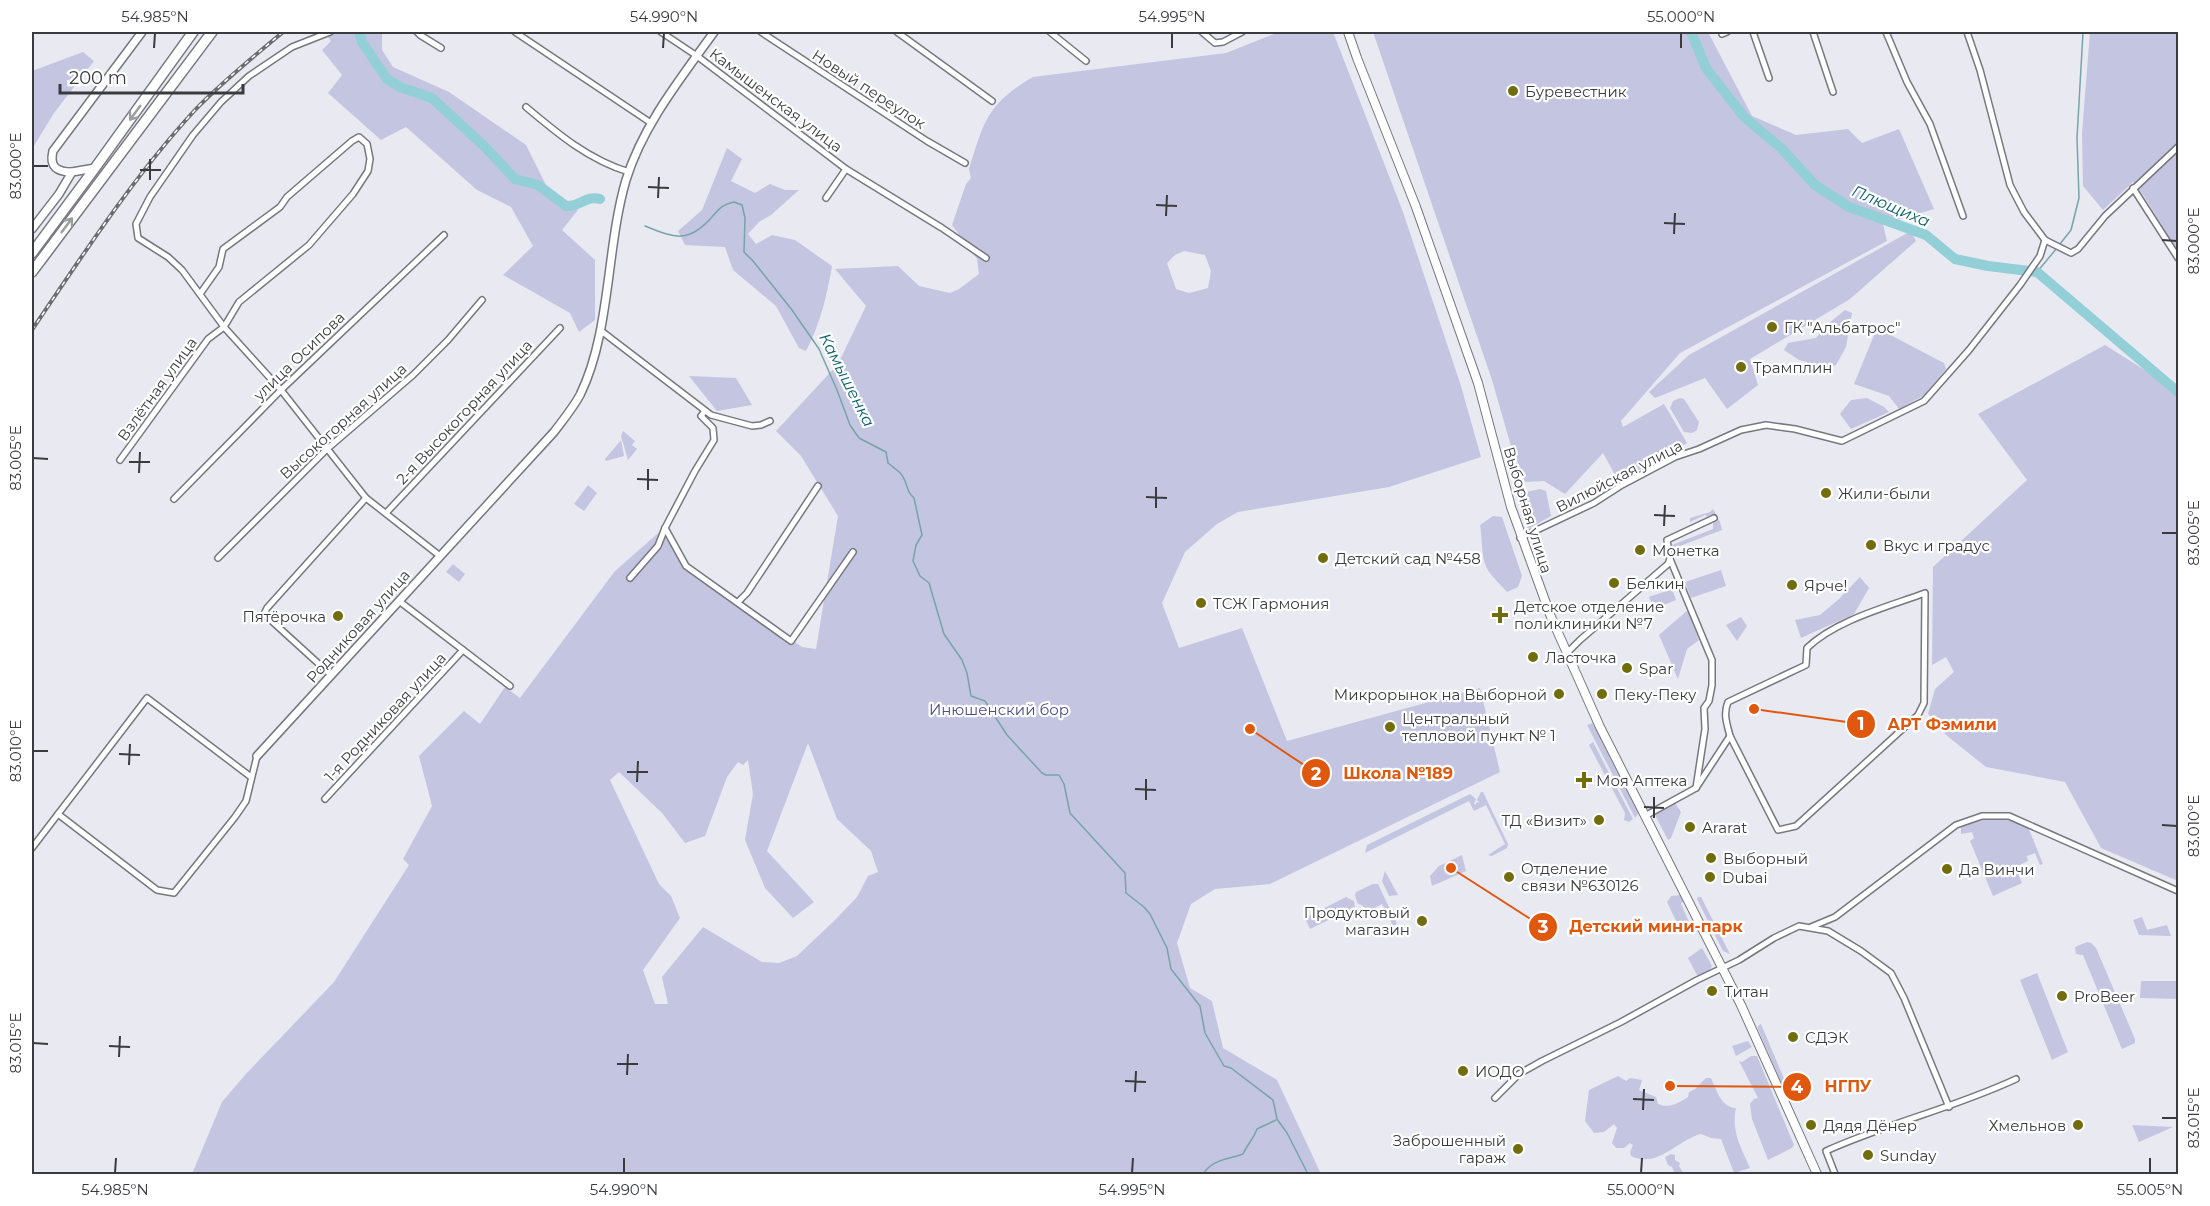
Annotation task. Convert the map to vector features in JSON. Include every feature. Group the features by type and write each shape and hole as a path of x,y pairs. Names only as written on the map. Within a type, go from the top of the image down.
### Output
{"highway":[{"path":"32,253 194,32"},
{"path":"32,272 212,32"}],"main road":[{"name":"Выборная улица","path":"1348,32 1356,58 1416,207 1478,383 1520,538 1566,654 1757,1038 1817,1174"}],"street":[{"path":"95,168 61,172 52,165 51,159 56,146 142,32"},
{"path":"330,32 292,47 249,76 221,102 193,135 150,196 136,224 138,238 168,257 183,270 224,327 280,390 366,498 440,556"},
{"path":"417,32 441,48"},
{"path":"516,32 651,123"},
{"name":"Камышенская улица","path":"661,32 697,56 846,168 986,258"},
{"name":"Родниковая улица","path":"58,814 157,890 174,893 246,801 257,756 554,432 580,396 590,372 600,330 612,249 629,172 639,145 651,123 714,32"},
{"name":"Новый переулок","path":"761,32 917,135 965,163"},
{"path":"897,32 992,101"},
{"path":"1050,32 1086,61"},
{"path":"1202,32 1215,43 1223,42 1242,32"},
{"path":"1753,32 1769,78"},
{"path":"1813,32 1833,92"},
{"path":"1886,32 1907,82 1930,124 1963,216"},
{"path":"1967,32 1980,70 2010,185 2024,212 2045,240 2051,244 2071,253 2078,249 2104,216 2178,147"},
{"path":"526,106 559,135 593,158 629,172"},
{"name":"Взлётная улица","path":"120,460 208,339 224,327 239,302 309,245 353,194 368,171 370,159 367,144 359,137 352,141 286,197 280,207 223,249 219,267 200,294"},
{"name":"Камышенская улица","path":"826,198 846,168"},
{"path":"32,229 59,194 72,172"},
{"path":"2133,188 2178,258"},
{"name":"улица Осипова","path":"174,499 280,390 444,235"},
{"name":"Вилюйская улица","path":"1520,538 1594,504 1622,485 1675,457 1700,449 1741,430 1766,425 1776,426 1842,441 1903,413 1924,401 1969,350 2020,285 2040,256 2045,240"},
{"name":"Высокогорная улица","path":"218,558 327,449 413,375 448,340 482,300"},
{"name":"2-я Высокогорная улица","path":"386,513 560,328"},
{"path":"600,330 711,416 752,426 770,421"},
{"path":"630,578 658,546 664,528 714,440 713,428 701,416 705,411"},
{"path":"738,602 747,593 818,486"},
{"path":"331,675 264,614 366,498"},
{"path":"1696,788 1705,729 1704,708 1709,701 1712,685 1712,660 1670,559 1667,540 1714,518"},
{"path":"664,528 686,566 791,641 853,552"},
{"path":"1566,654 1668,564 1670,559"},
{"path":"1925,593 1924,703 1918,715 1796,826 1778,830 1730,736 1725,720 1728,702 1806,665 1807,648 1815,640 1834,629 1925,593"},
{"path":"399,601 510,686"},
{"name":"1-я Родниковая улица","path":"325,799 463,650"},
{"path":"32,848 147,698 251,777"},
{"path":"1645,816 1696,788 1730,736"},
{"path":"1811,927 1834,917 1956,825 1982,816 2009,816 2178,891"},
{"path":"1495,1098 1519,1074 1542,1060 1621,1022 1790,930 1811,927 1836,935 1891,973 1904,998 1949,1107"},
{"path":"1835,1174 1826,1151 1906,1120 1949,1107 2016,1079"}],"green space":[{"path":"324,32 382,32 382,50 393,67 449,92 526,145 548,189 578,210 562,230 595,260 595,320 579,332 570,313 503,275 533,246 511,207 477,190 406,127 381,140 328,93 342,75 322,50 331,41"},
{"name":"Инюшенский бор","path":"1279,32 1333,32 1403,212 1461,386 1481,457 1389,487 1238,512 1217,524 1185,552 1162,603 1179,648 1242,628 1287,741 1480,688 1500,772 1270,884 1215,889 1191,904 1177,943 1190,988 1212,1001 1223,1048 1277,1080 1321,1174 192,1174 222,1102 334,982 409,865 403,859 432,806 419,756 464,711 480,724 505,687 520,698 615,571 664,528 686,566 802,647 816,649 838,516 801,456 776,431 838,364 866,306 835,269 898,266 919,286 950,293 959,289 979,274 977,259 952,225 966,184 971,178 969,169 984,126 996,105 1006,96 1033,77 1226,53","holes":["1184,251 1205,255 1211,271 1208,288 1189,293 1176,289 1167,263 1175,255","808,743 837,819 871,851 878,872 868,876 857,897 797,956 779,963 762,962 703,927 662,977 668,1004 655,1004 643,970 680,918 671,896 659,884 610,780 619,772 662,813 685,843 705,836 727,777 738,762 743,765 748,760 753,794 745,840 765,888 793,918 814,902 767,851"]},
{"path":"1373,32 1708,32 1752,116 1796,135 1848,129 1862,143 1899,129 1934,209 1883,224 1887,241 1680,353 1621,421 1623,427 1664,404 1687,443 1618,480 1603,453 1565,494 1544,481 1525,482"},
{"path":"2090,32 2178,32 2178,252 2133,182 2103,210 2083,186 2082,133"},
{"path":"83,52 94,61 54,113 32,149 32,71"},
{"path":"727,148 742,159 731,181 755,193 770,184 785,190 799,190 771,215 759,222 748,234 756,244 772,235 795,240 832,266 822,310 806,351 799,348 776,306 733,270 725,247 685,245 678,231 702,210"},
{"name":"ГК \"Альбатрос\"","path":"1911,231 1916,241 1850,299 1750,359 1758,385 1727,409 1705,378 1655,398 1649,392 1689,355"},
{"path":"1845,310 1852,313 1846,347 1836,365 1826,368 1799,360 1784,350 1788,343 1816,338"},
{"path":"1877,328 1944,363 1946,369 1923,396 1899,409 1889,396 1854,384"},
{"path":"2105,345 2178,391 2178,881 2101,848 2065,782 1986,767 1946,735 1928,714 1935,689 1954,672 1946,657 1932,665 1933,567 2027,480 1978,414"},
{"path":"689,376 736,378 752,405 717,411"},
{"path":"1867,398 1889,412 1851,429 1840,414 1851,400"},
{"path":"1684,399 1699,422 1697,430 1692,433 1684,432 1670,408 1673,401"},
{"path":"623,431 635,441 632,445 637,449 628,460 621,436"},
{"path":"621,440 624,456 606,461 605,459"},
{"path":"588,485 597,493 584,511 574,504"},
{"path":"1540,489 1546,491 1551,516 1528,529 1517,494"},
{"path":"1713,509 1722,530 1672,549 1672,545 1713,529 1713,518 1705,515 1690,522 1690,518"},
{"path":"1493,516 1502,517 1522,576 1518,587 1507,592 1490,573 1483,556 1480,525"},
{"path":"453,564 465,574 459,582 446,572"},
{"path":"1721,570 1726,586 1691,598 1685,582"},
{"path":"1860,577 1869,588 1854,614 1801,638 1795,620 1820,615"},
{"path":"1672,589 1676,600 1654,609 1649,597"},
{"path":"1688,610 1699,640 1687,649 1678,679 1659,635"},
{"path":"1741,617 1747,626 1737,641 1726,625"},
{"path":"1593,723 1638,810 1639,813 1635,818 1587,725"},
{"path":"1593,742 1633,819 1629,822 1624,820 1625,813 1589,745"},
{"path":"1481,792 1508,844 1507,848 1492,856 1488,855 1505,844 1486,805 1474,811 1469,801 1365,853 1367,845 1470,794 1476,799 1475,805 1477,802 1480,803 1477,800"},
{"path":"1673,803 1681,812 1671,838 1668,840 1655,815 1657,811"},
{"path":"1995,818 2028,827 2043,864 2040,865 2035,853 2027,856 2028,861 2015,867 2022,883 1993,896 1970,841 1974,838 1972,832 1961,834 1961,827 1971,822"},
{"path":"1462,855 1466,871 1432,886 1430,876 1439,866"},
{"path":"1385,871 1398,895 1389,896 1382,881"},
{"path":"1378,884 1397,924 1393,926 1382,904 1367,914 1362,905 1358,904 1356,892"},
{"path":"1681,895 1683,901 1681,904 1690,924 1695,924 1695,927 1685,933 1681,931 1667,902 1671,896"},
{"path":"1346,897 1354,901 1355,907 1310,929 1305,918"},
{"path":"1698,897 1701,897 1730,954 1723,951"},
{"path":"2142,917 2147,930 2167,925 2171,936 2139,935 2133,920"},
{"path":"2087,942 2096,948 2135,1039 2135,1043 2122,1049 2083,955 2076,954 2075,947"},
{"path":"1702,948 1712,966 1708,973 1698,977 1688,958"},
{"path":"2037,973 2068,1052 2052,1060 2020,980"},
{"path":"2141,981 2178,981 2178,999 2140,998"},
{"path":"1761,1024 1787,1086 1783,1086 1758,1029"},
{"path":"1748,1041 1752,1047 1736,1056 1732,1046"},
{"path":"1751,1056 1757,1056 1794,1145 1768,1160 1752,1119 1750,1104 1758,1098 1739,1061 1742,1062"},
{"path":"1618,1076 1626,1081 1630,1078 1642,1080 1639,1090 1656,1097 1658,1104 1666,1106 1674,1105 1688,1097 1689,1092 1706,1078 1711,1078 1723,1101 1736,1108 1736,1132 1750,1168 1734,1173 1721,1139 1701,1134 1659,1156 1641,1159 1631,1156 1633,1145 1630,1143 1624,1148 1616,1148 1612,1143 1617,1128 1614,1124 1604,1132 1594,1133 1585,1121 1589,1090"},
{"path":"2132,1125 2173,1127 2139,1142"},
{"path":"1675,1155 1675,1160 1680,1163 1679,1166 1684,1174 1675,1174 1672,1167 1668,1165 1665,1157"}],"waterway":[{"name":"Камышенка","path":"359,32 362,42 387,79 400,87 432,98 484,146 515,179 538,185 566,206 595,198 600,199"},
{"name":"Плющиха","path":"1691,32 1706,68 1744,117 1781,148 1815,185 1849,207 1926,235 1955,259 2037,272 2178,392"},
{"path":"2060,244 2071,230 2079,198 2077,138 2083,32"},
{"name":"Камышенка","path":"645,226 673,236 688,235 703,226 724,206 734,202 742,205 745,218 744,252 792,310 819,349 850,425 859,438 886,452 888,463 902,475 914,498 922,535 916,545 913,561 920,576 929,583 944,634 962,660 967,673 971,696 985,701 1007,735 1042,773 1059,775 1064,784 1070,813 1125,873 1126,893 1150,914 1167,948 1171,969 1200,1006 1205,1033 1224,1066 1231,1068 1273,1100 1277,1119 1287,1133 1308,1174"},
{"path":"2037,272 2057,248"},
{"path":"1203,1174 1211,1165 1243,1154 1257,1129 1276,1120"}],"railway":[{"path":"32,330 109,217 173,135 216,90 283,32"}],"place":[{"name":"Буревестник","path":"1513,91"},
{"name":"ГК \"Альбатрос\"","path":"1772,327"},
{"name":"Трамплин","path":"1741,367"},
{"name":"Жили-были","path":"1826,493"},
{"name":"Вкус и градус","path":"1871,545"},
{"name":"Монетка","path":"1640,550"},
{"name":"Детский сад №458","path":"1323,558"},
{"name":"Белкин","path":"1614,583"},
{"name":"Ярче!","path":"1792,585"},
{"name":"ТСЖ Гармония","path":"1201,603"},
{"name":"Детское отделение поликлиники №7","path":"1500,615"},
{"name":"Пятёрочка","path":"338,616"},
{"name":"Ласточка","path":"1533,657"},
{"name":"Spar","path":"1627,668"},
{"name":"Микрорынок на Выборной","path":"1559,694"},
{"name":"Пеку-Пеку","path":"1602,694"},
{"name":"АРТ Фэмили","path":"1754,709"},
{"name":"Центральный тепловой пункт № 1","path":"1390,727"},
{"name":"Школа №189","path":"1250,729"},
{"name":"Моя Аптека","path":"1584,780"},
{"name":"ТД «Визит»","path":"1599,820"},
{"name":"Ararat","path":"1690,827"},
{"name":"Выборный","path":"1711,858"},
{"name":"Детский мини-парк","path":"1451,868"},
{"name":"Да Винчи","path":"1947,869"},
{"name":"Отделение связи №630126","path":"1509,877"},
{"name":"Dubai","path":"1710,877"},
{"name":"Продуктовый магазин","path":"1422,921"},
{"name":"Титан","path":"1712,991"},
{"name":"ProBeer","path":"2062,996"},
{"name":"СДЭК","path":"1793,1037"},
{"name":"ИОДО","path":"1463,1071"},
{"name":"НГПУ","path":"1670,1086"},
{"name":"Дядя Дёнер","path":"1811,1125"},
{"name":"Хмельнов","path":"2078,1125"},
{"name":"Заброшенный гараж","path":"1518,1149"},
{"name":"Sunday","path":"1868,1155"}]}
